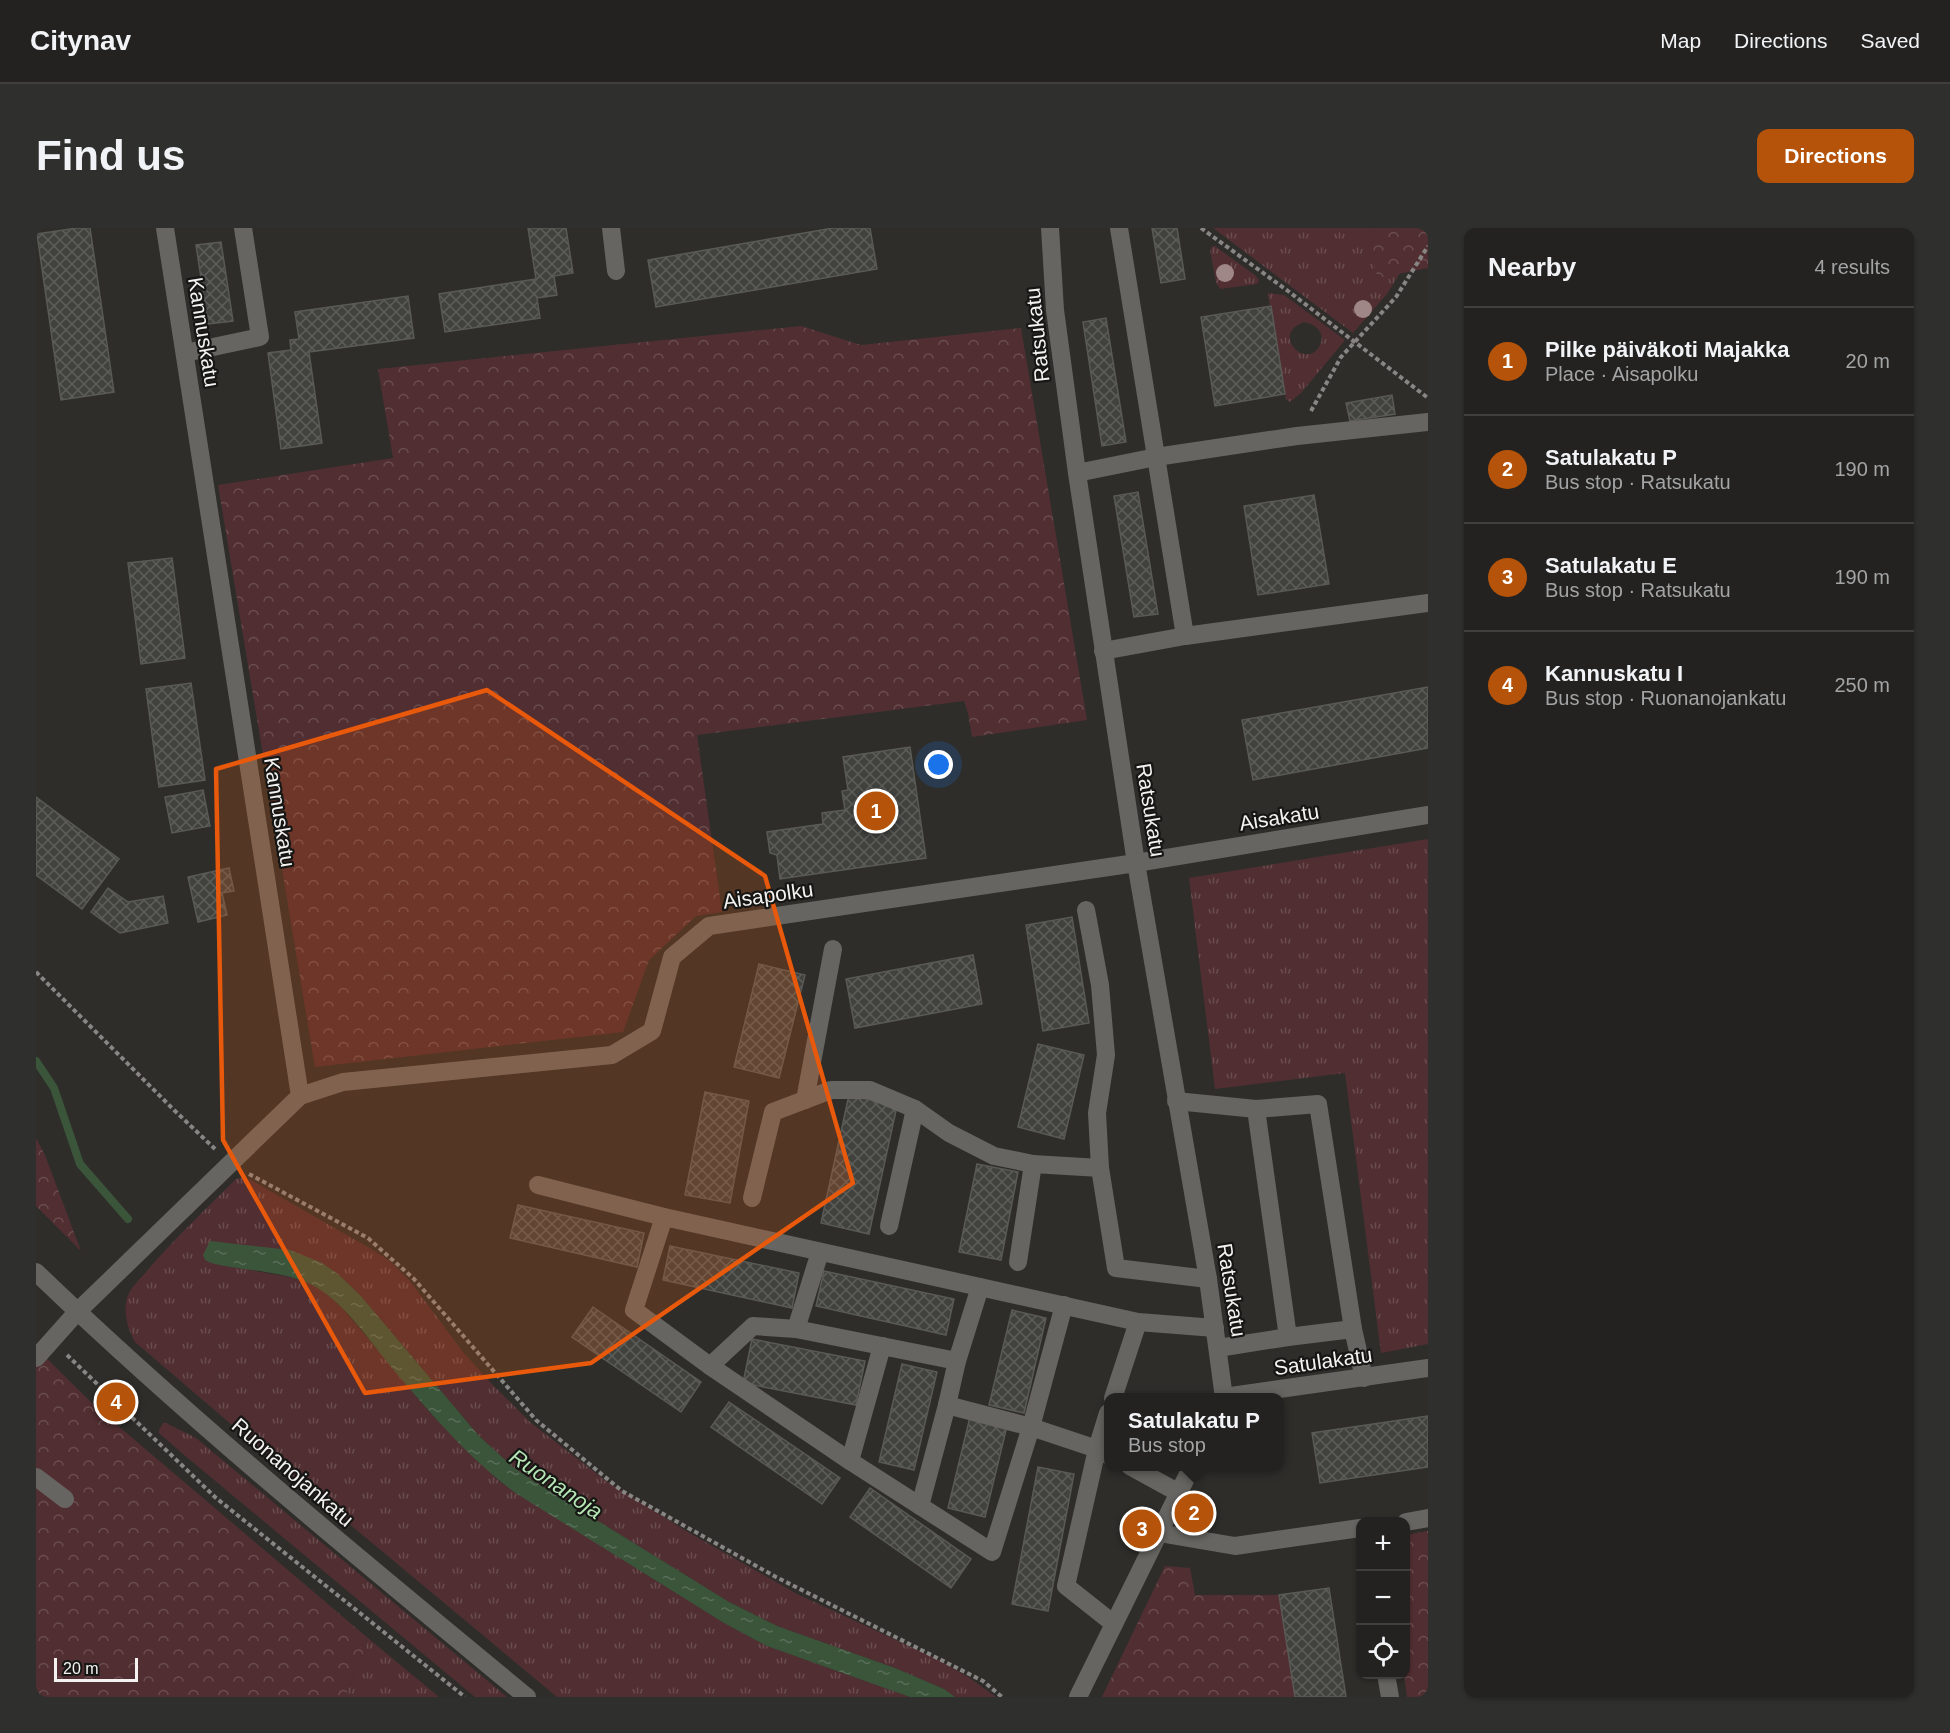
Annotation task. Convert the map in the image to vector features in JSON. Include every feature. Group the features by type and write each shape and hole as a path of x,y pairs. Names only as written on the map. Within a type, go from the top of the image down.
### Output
{"street":[{"name":"Kannuskatu","path":"165,228 300,1096"},
{"path":"185,353 260,337 243,228"},
{"path":"611,228 616,271"},
{"name":"Ratsukatu","path":"1050,228 1055,310 1103,651 1136,863 1208,1279 1224,1393"},
{"path":"1119,228 1185,636"},
{"path":"1077,473 1156,457 1297,436 1428,422"},
{"path":"1103,651 1185,636 1428,603"},
{"name":"Aisakatu","path":"1136,863 1428,815"},
{"name":"Aisapolku","path":"300,1096 343,1082 612,1055 652,1031 672,957 709,926 1136,863"},
{"path":"1086,910 1100,985 1106,1055 1097,1113 1100,1168 1116,1268 1208,1279"},
{"path":"805,1100 833,949"},
{"path":"752,1197 772,1112 831,1090 870,1090 915,1109 949,1133 994,1156 1033,1164 1100,1168"},
{"path":"36,1358 78,1312 300,1096"},
{"path":"1176,1101 1256,1109 1318,1104 1353,1329 1364,1378"},
{"path":"889,1226 915,1109"},
{"path":"1256,1109 1288,1337"},
{"path":"1018,1262 1033,1164"},
{"path":"538,1185 664,1217 1138,1322 1215,1328"},
{"path":"664,1217 634,1310 710,1366 850,1461 992,1552 1064,1305"},
{"path":"796,1329 820,1252"},
{"name":"Ruonanojankatu","path":"36,1272 263,1478 527,1697"},
{"path":"920,1506 957,1361 980,1287"},
{"path":"1115,1393 1138,1322"},
{"path":"710,1366 753,1326 796,1329 957,1361"},
{"path":"1218,1348 1353,1329"},
{"path":"850,1461 882,1346"},
{"name":"Satulakatu","path":"1253,1393 1428,1368"},
{"path":"947,1405 1030,1427 1103,1452 1066,1586 1114,1624"},
{"path":"1138,1471 1179,1493"},
{"path":"1078,1697 1190,1471"},
{"path":"36,1477 65,1499"},
{"path":"1410,1520 1428,1518"},
{"path":"1159,1533 1235,1546 1356,1529"},
{"path":"1387,1679 1390,1697"}],"path":[{"path":"1201,228 1356,341 1428,398"},
{"path":"1297,436 1341,357 1396,297 1428,246"},
{"path":"36,972 174,1110 232,1164 368,1238 414,1279 536,1420 622,1491 776,1577 983,1681 1002,1697"},
{"path":"52,1341 216,1498 465,1697"}],"highlighted area":[{"path":"487,690 765,876 853,1183 591,1363 365,1393 223,1140 216,769"}],"green space":[{"path":"1213,228 1369,228 1377,277 1400,273 1387,294 1353,333"},
{"path":"1369,228 1428,228 1428,268 1377,278"},
{"path":"1213,246 1256,276 1259,281 1257,284 1220,289 1216,282 1210,250"},
{"path":"1269,293 1284,295 1345,340 1301,393 1290,402 1286,399","holes":["1304,322 1318,329 1322,336 1320,345 1314,352 1300,353 1294,348 1290,335 1294,328"]},
{"path":"801,326 861,345 1021,328 1087,720 972,737 964,701 697,735 722,912 696,916 649,960 623,1032 315,1067 218,485 393,458 378,369"},
{"path":"1428,839 1428,1344 1381,1353 1345,1073 1215,1089 1189,878"},
{"path":"36,1138 45,1155 81,1251 36,1206"},
{"path":"236,1179 251,1180 390,1261 410,1281 463,1352 491,1383 530,1422 606,1481 688,1532 797,1594 937,1659 996,1697 955,1697 944,1689 895,1668 777,1626 729,1602 532,1480 513,1467 479,1436 360,1295 338,1274 211,1263 289,1277 309,1283 323,1291 343,1309 433,1416 499,1481 724,1623 767,1646 910,1697 557,1697 135,1342 126,1316 126,1304 130,1291 190,1225"},
{"path":"36,1348 97,1408 369,1639 345,1697 36,1697"},
{"path":"163,1423 196,1438 507,1697 475,1697 159,1433"},
{"path":"1428,1531 1428,1697 1407,1697 1405,1679 1410,1679 1410,1534"},
{"path":"1165,1566 1190,1568 1195,1595 1279,1595 1295,1697 1102,1697"},
{"path":"369,1639 439,1697 345,1697"}],"water":[{"path":"210,1241 290,1250 322,1263 338,1274 360,1295 479,1436 513,1467 729,1602 777,1626 895,1668 944,1689 955,1697 910,1697 767,1646 724,1623 517,1494 499,1480 451,1435 406,1385 354,1321 322,1291 298,1279 211,1263 205,1260 203,1255"}],"building":[{"path":"90,228 114,392 61,400 37,234"},
{"path":"528,228 566,228 573,273 554,276 557,295 537,298 540,318 445,332 439,294 536,279"},
{"path":"833,228 870,228 877,269 656,307 648,260"},
{"path":"1152,228 1177,228 1185,279 1161,283"},
{"path":"221,242 233,321 208,324 196,245"},
{"path":"408,296 414,338 309,352 322,443 281,449 268,353 291,350 290,340 299,339 295,312"},
{"path":"1271,306 1285,394 1215,406 1201,317"},
{"path":"1106,318 1126,442 1102,446 1083,322"},
{"path":"1392,395 1395,414 1350,421 1346,403"},
{"path":"1138,492 1158,614 1134,617 1114,496"},
{"path":"1314,495 1329,584 1258,595 1244,506"},
{"path":"172,558 185,658 141,664 128,563"},
{"path":"191,683 205,780 159,787 146,689"},
{"path":"1428,687 1428,748 1253,780 1242,720"},
{"path":"910,747 926,858 780,879 777,855 770,853 767,832 823,824 822,813 845,810 842,791 848,790 843,757"},
{"path":"203,790 210,826 172,833 165,797"},
{"path":"36,797 119,859 82,909 36,875"},
{"path":"229,868 234,891 222,893 227,915 198,922 188,877"},
{"path":"108,888 128,902 163,896 168,923 120,933 91,912"},
{"path":"1072,917 1089,1023 1043,1031 1026,925"},
{"path":"973,955 982,1004 855,1028 846,979"},
{"path":"759,964 805,975 779,1078 734,1067"},
{"path":"1038,1044 1084,1055 1064,1139 1018,1127"},
{"path":"705,1092 749,1101 730,1203 685,1195"},
{"path":"849,1095 897,1106 869,1234 821,1223"},
{"path":"977,1164 1018,1172 1001,1260 959,1252"},
{"path":"518,1205 644,1233 637,1267 510,1238"},
{"path":"670,1246 799,1273 792,1308 663,1280"},
{"path":"824,1271 954,1299 946,1335 816,1306"},
{"path":"593,1307 701,1382 681,1412 572,1337"},
{"path":"1012,1310 1046,1318 1024,1413 989,1405"},
{"path":"752,1339 865,1361 856,1405 743,1383"},
{"path":"902,1364 937,1372 914,1470 879,1462"},
{"path":"729,1402 840,1478 822,1504 711,1427"},
{"path":"1428,1416 1428,1467 1320,1483 1312,1433"},
{"path":"970,1417 1007,1426 985,1517 948,1508"},
{"path":"1038,1467 1074,1474 1048,1611 1012,1604"},
{"path":"870,1488 971,1559 951,1588 850,1517"},
{"path":"1329,1588 1346,1697 1295,1697 1279,1595"}],"waterway":[{"name":"Ruonanoja","path":"36,1061 54,1088 80,1164 128,1219"}],"place":[{"name":"Pilke päiväkoti Majakka","path":"876,811"},
{"name":"Kannuskatu I","path":"116,1402"},
{"name":"Satulakatu P","path":"1194,1513"},
{"name":"Satulakatu E","path":"1142,1529"}]}
